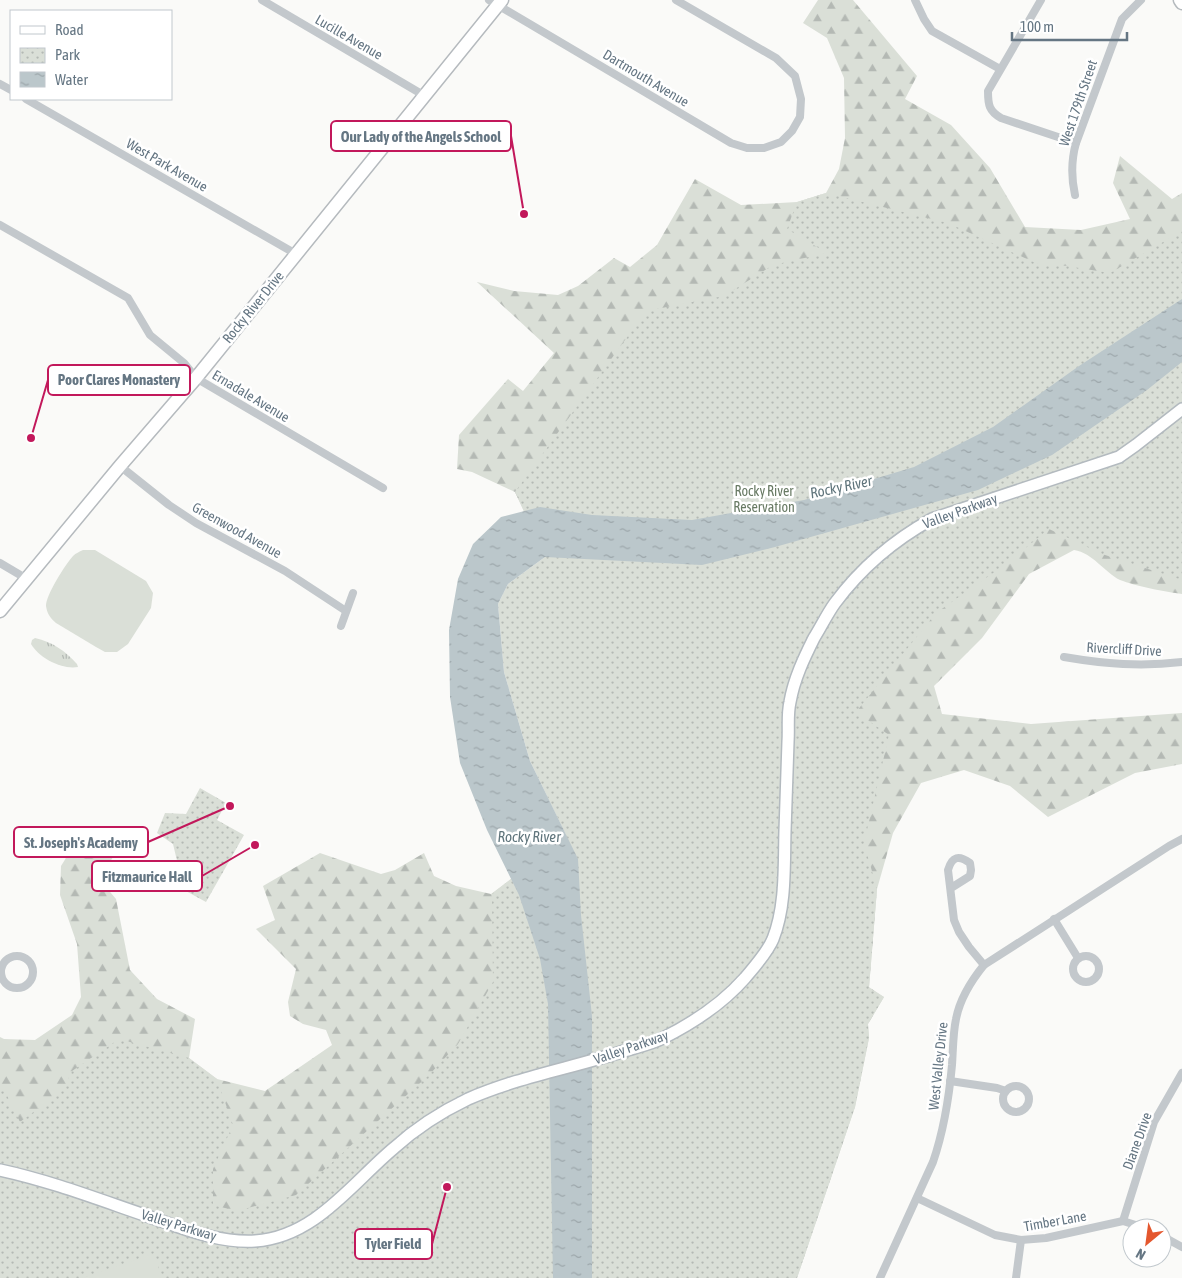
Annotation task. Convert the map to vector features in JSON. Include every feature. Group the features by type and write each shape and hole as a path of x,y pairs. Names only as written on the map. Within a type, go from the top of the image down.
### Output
{"main road":[{"name":"Rocky River Drive","path":"0,612 120,466 196,378 425,96 496,2"}],"street":[{"name":"Lucille Avenue","path":"262,0 425,96"},
{"name":"Dartmouth Avenue","path":"496,2 731,143 747,148 764,148 781,142 792,131 800,117 802,99 795,76 776,58 676,0"},
{"path":"917,0 924,19 932,31 1000,69"},
{"path":"1041,0 988,91 988,103 993,113 1001,118 1076,143"},
{"name":"West 179th Street","path":"1075,195 1071,173 1072,156 1076,143 1122,19 1141,0"},
{"name":"West Park Avenue","path":"28,100 296,254"},
{"name":"Ernadale Avenue","path":"0,225 128,298 150,335 184,363 196,378 383,488"},
{"name":"Valley Parkway","path":"0,1170 31,1177 82,1193 199,1234 229,1240 257,1241 301,1228 331,1206 391,1150 418,1128 443,1112 467,1100 519,1080 602,1058 661,1039 713,1008 736,988 772,942 780,915 784,881 789,702 802,661 833,606 854,580 884,551 932,519 1119,457 1182,409"},
{"name":"Greenwood Avenue","path":"120,466 169,505 196,523 285,571 346,611"},
{"path":"0,563 27,579"},
{"path":"341,626 353,593"},
{"name":"Rivercliff Drive","path":"1064,657 1100,663 1147,665 1182,662"},
{"name":"West Valley Drive","path":"880,1278 939,1145 944,1127 956,1018 972,980 984,965 1168,846 1182,839"},
{"path":"950,888 954,920 959,932 984,965"},
{"path":"1054,919 1078,958"},
{"path":"13,956 24,958 31,966 32,976 30,981 26,985 17,988 8,985 4,981 1,972 2,961 13,956"},
{"name":"Diane Drive","path":"1124,1218 1154,1122 1182,1073"},
{"path":"950,1081 1006,1091"},
{"name":"Timber Lane","path":"917,1198 995,1235 1022,1240 1046,1238 1122,1221"},
{"path":"1016,1278 1022,1240"}],"green space":[{"path":"818,0 853,0 917,76 905,99 951,125 990,168 1025,227 1081,230 1130,219 1113,183 1120,156 1172,199 1182,193 1182,299 524,511 515,492 472,472 457,469 459,435 508,379 523,391 554,353 477,282 514,291 558,295 578,286 614,258 630,267 657,245 695,179 741,205 797,202 826,193 839,169 845,138 844,78 827,38 803,23"},
{"name":"Rocky River Reservation","path":"826,193 948,223 1038,264 1067,266 1110,273 1182,231 1182,580 1102,554 1049,529 1006,564 936,613 856,712 889,735 864,843 877,889 869,988 884,997 868,1024 869,1038 855,1107 797,1278 0,1278 0,1081 20,1122 63,1090 72,1071 119,1039 189,1058 217,1079 233,1125 213,1169 213,1205 237,1211 296,1195 429,1075 458,1044 493,982 492,894 566,835 530,761 504,672 498,604 508,584 545,557 515,492 646,311 724,296 773,265 827,253 787,229 797,202"},
{"path":"1182,418 1182,594 1151,589 1120,580 1087,555 1074,550 1029,574 982,638 934,686 942,714 1031,724 1182,713 1182,764 1135,773 1048,817 1010,786 964,770 921,783 893,833 877,889 869,987 884,997 868,1024 869,1038 855,1107 797,1278 592,1278 806,685"},
{"path":"83,550 95,550 146,581 153,593 151,608 128,644 117,652 105,652 96,647 56,623 47,611 47,601 56,580 73,556"},
{"path":"35,638 63,651 78,667 58,665 39,654 31,644"},
{"path":"200,788 226,803 217,820 244,835 206,902 184,890 173,844 157,833 165,813 186,814"},
{"path":"84,829 114,855 100,880 116,899 130,970 157,999 195,1019 189,1058 217,1079 265,1091 332,1045 326,1030 303,1024 290,1016 288,1002 296,969 256,929 275,920 263,886 320,853 381,874 395,870 424,853 434,876 456,886 491,894 511,879 548,1004 265,1231 0,1160 0,1037 4,1039 35,1040 72,1015 81,997 77,944 60,895 61,866"},
{"path":"155,1253 161,1278 82,1278"}],"water":[{"name":"Rocky River","path":"1182,299 1182,362 1147,390 1052,455 978,490 775,547 702,565 545,557 508,584 498,604 504,672 530,761 578,859 581,915 592,1016 592,1278 553,1278 548,1004 540,959 519,895 487,830 460,763 450,697 449,630 458,579 473,544 501,517 540,507 592,515 692,520 804,500 914,467 993,427 1079,366"}],"place":[{"name":"Our Lady of the Angels School","path":"524,214"},
{"name":"Poor Clares Monastery","path":"31,438"},
{"name":"St. Joseph's Academy","path":"230,806"},
{"name":"Fitzmaurice Hall","path":"255,845"},
{"name":"Tyler Field","path":"447,1187"}]}
